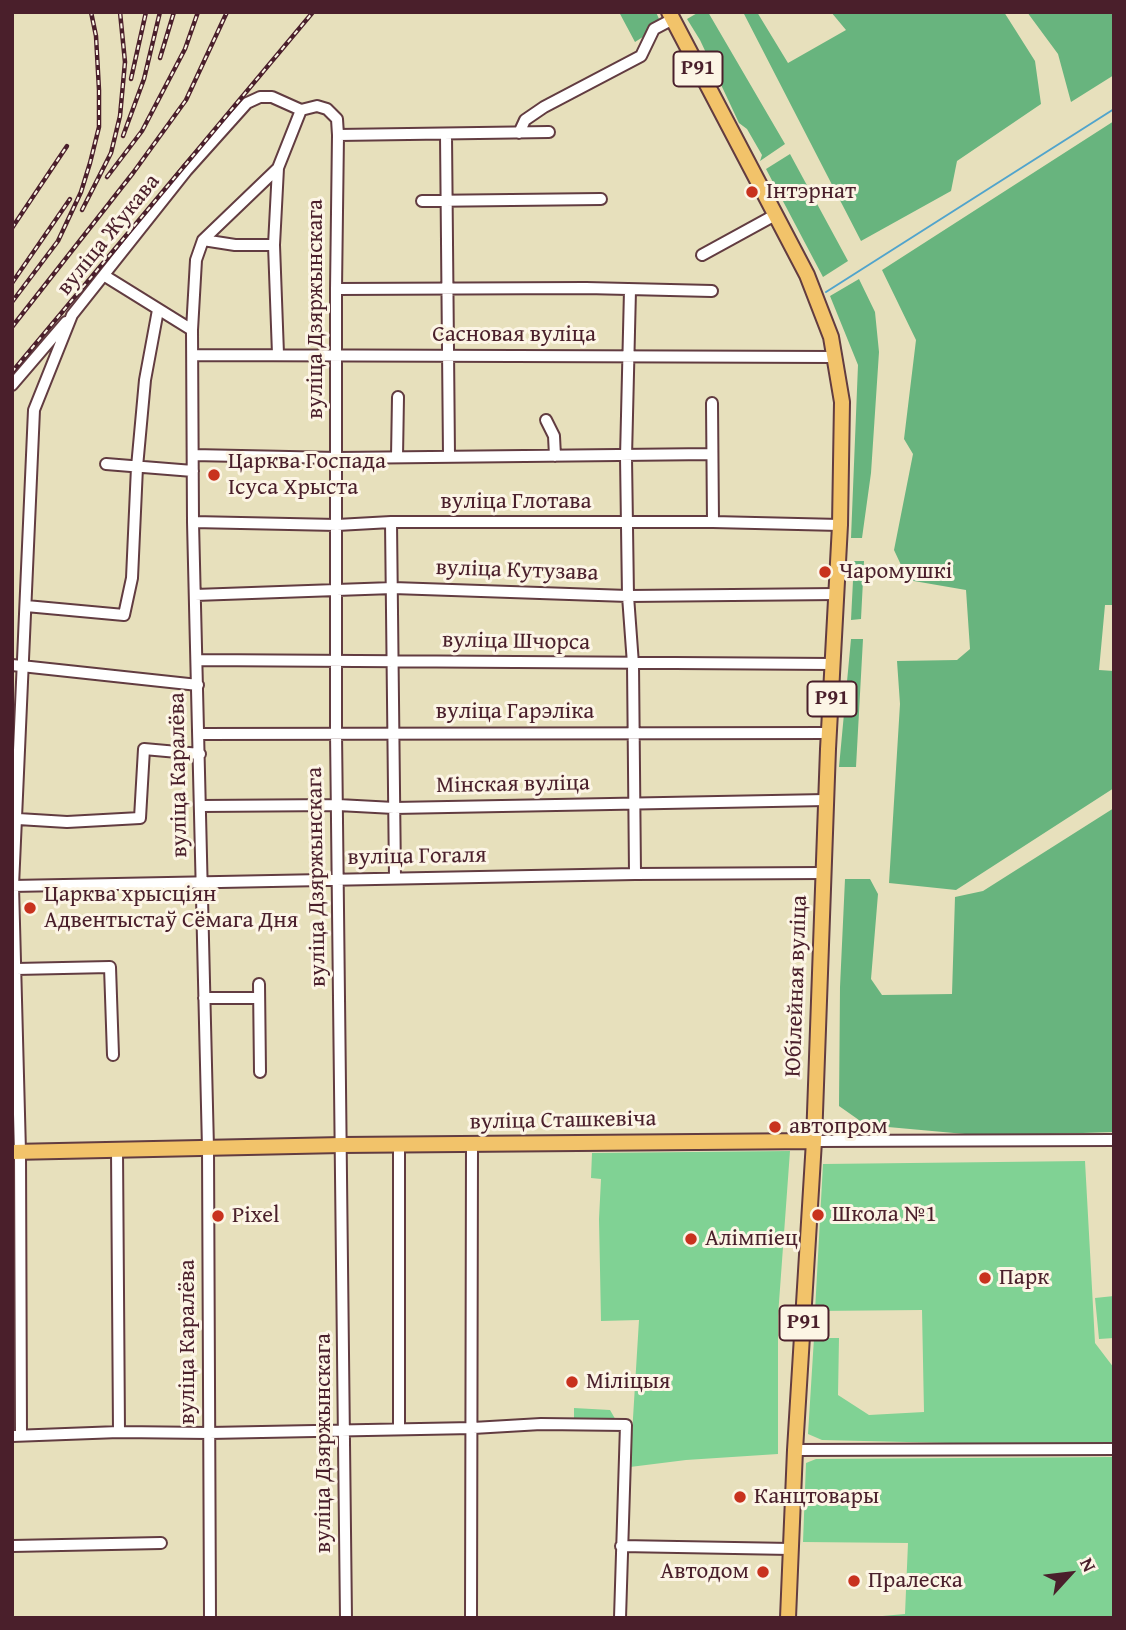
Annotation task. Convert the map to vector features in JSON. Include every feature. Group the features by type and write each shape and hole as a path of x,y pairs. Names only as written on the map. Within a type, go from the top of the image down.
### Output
{"main road":[{"name":"Р91","path":"671,16 807,275 836,357"},
{"name":"Юбілейная вуліца","path":"788,1618 795,1450 814,1142 826,800 840,526 843,425 836,357"},
{"name":"вуліца Сташкевіча","path":"16,1152 399,1145 814,1142"}],"street":[{"path":"519,133 525,120 544,107 641,57 654,29 671,16"},
{"name":"вуліца Жукава","path":"17,1435 16,969 13,886 18,819 18,666 26,606 34,410 72,315 187,170 247,103 260,97 272,97 301,110"},
{"path":"278,354 274,245 278,168 301,110 317,106 327,109 337,119 338,135 549,132"},
{"name":"вуліца Дзяржынскага","path":"338,135 335,289 336,732 346,1618"},
{"path":"446,135 449,456"},
{"path":"203,240 278,168"},
{"path":"422,201 601,200"},
{"path":"702,255 775,215"},
{"path":"203,240 235,245 274,245"},
{"name":"вуліца Каралёва","path":"203,240 196,260 192,330 192,455 208,1148 210,1618"},
{"path":"105,276 192,330"},
{"path":"335,289 712,291"},
{"path":"630,290 626,457 628,596 633,664 635,874"},
{"path":"26,606 124,615 132,578 137,467 145,380 158,310"},
{"path":"12,385 72,315"},
{"name":"Сасновая вуліца","path":"193,355 836,357"},
{"path":"397,457 398,397"},
{"path":"712,403 713,522"},
{"path":"546,420 554,436 555,456"},
{"path":"192,455 337,458 712,454"},
{"path":"106,464 193,471"},
{"name":"вуліца Глотава","path":"193,522 337,525 391,522 713,522 840,526"},
{"path":"391,522 396,878"},
{"name":"вуліца Кутузава","path":"195,595 393,588 628,596 837,594"},
{"name":"вуліца Шчорса","path":"198,660 834,664"},
{"path":"18,666 198,685"},
{"name":"вуліца Гарэліка","path":"200,734 830,733"},
{"path":"18,819 67,822 140,818 144,749 200,754"},
{"name":"Мінская вуліца","path":"201,806 338,805 394,808 826,800"},
{"name":"вуліца Гогаля","path":"13,886 823,873"},
{"path":"16,969 110,967 113,1055"},
{"path":"259,984 260,1072"},
{"path":"204,998 259,998"},
{"name":"вуліца Сташкевіча","path":"814,1142 1114,1140"},
{"path":"399,1145 399,1429"},
{"path":"471,1618 472,1145"},
{"path":"117,1150 119,1432"},
{"path":"17,1435 473,1428 541,1424 626,1425 620,1618"},
{"path":"795,1450 1114,1449"},
{"path":"12,1546 161,1543"},
{"path":"621,1546 791,1549"}],"green space":[{"path":"619,12 656,12 659,19 650,27 649,33 635,42"},
{"path":"699,12 708,12 785,144 760,161 762,155 747,129 739,123 700,40 687,19"},
{"path":"743,12 757,12 788,63 846,30 831,12 1004,12 1035,61 1041,104 957,161 951,191 861,241"},
{"path":"1027,12 1114,12 1114,75 1071,102 1058,54"},
{"path":"1114,121 1114,605 1105,605 1099,670 1114,671 1114,788 956,890 889,883 900,704 897,661 957,660 970,649 966,590 908,580 894,550 913,454 904,439 916,340 882,270"},
{"path":"790,154 848,261 823,277 766,169"},
{"path":"859,279 875,312 879,352 871,473 862,538 851,538 858,365 830,296"},
{"path":"854,561 864,561 861,619 851,620"},
{"path":"851,639 863,639 856,767 839,767"},
{"path":"1114,808 1114,1132 987,1136 866,1125 839,1106 840,987 845,879 870,879 878,894 871,979 882,995 952,994 955,897 983,891"},
{"name":"Алімпіец","path":"790,1151 778,1316 778,1454 630,1467 639,1320 601,1321 601,1179 591,1178 592,1153"},
{"path":"1085,1161 1095,1343 1114,1368 1114,1444 1076,1446 822,1440 808,1434 814,1338 839,1338 838,1395 869,1415 924,1412 922,1310 815,1311 823,1164"},
{"path":"1114,1296 1114,1338 1099,1339 1095,1298"},
{"path":"574,1408 610,1410 617,1422 574,1420"},
{"path":"1114,1457 1114,1618 860,1618 905,1614 908,1543 803,1542 806,1463 816,1459"}],"waterway":[{"path":"826,292 1114,109"}],"railway":[{"path":"12,302 58,241 81,192 90,163 99,127 96,36 91,12"},
{"path":"82,210 111,153 120,116 125,62 120,12"},
{"path":"131,79 146,12"},
{"path":"123,136 144,79 160,12"},
{"path":"160,58 174,12"},
{"path":"107,177 142,131 185,49 198,12"},
{"path":"12,327 133,173 186,100 227,12"},
{"path":"12,372 313,12"},
{"path":"12,228 67,146"},
{"path":"12,283 70,199"}],"place":[{"name":"Інтэрнат","path":"752,192"},
{"name":"Царква Госпада Ісуса Хрыста","path":"214,475"},
{"name":"Чаромушкі","path":"825,572"},
{"name":"Царква хрысціян Адвентыстаў Сёмага Дня","path":"30,908"},
{"name":"автопром","path":"775,1127"},
{"name":"Школа №1","path":"818,1215"},
{"name":"Pixel","path":"218,1216"},
{"name":"Алімпіец","path":"691,1239"},
{"name":"Парк","path":"985,1278"},
{"name":"Міліцыя","path":"572,1382"},
{"name":"Канцтовары","path":"740,1497"},
{"name":"Автодом","path":"763,1572"},
{"name":"Пралеска","path":"854,1581"}]}
